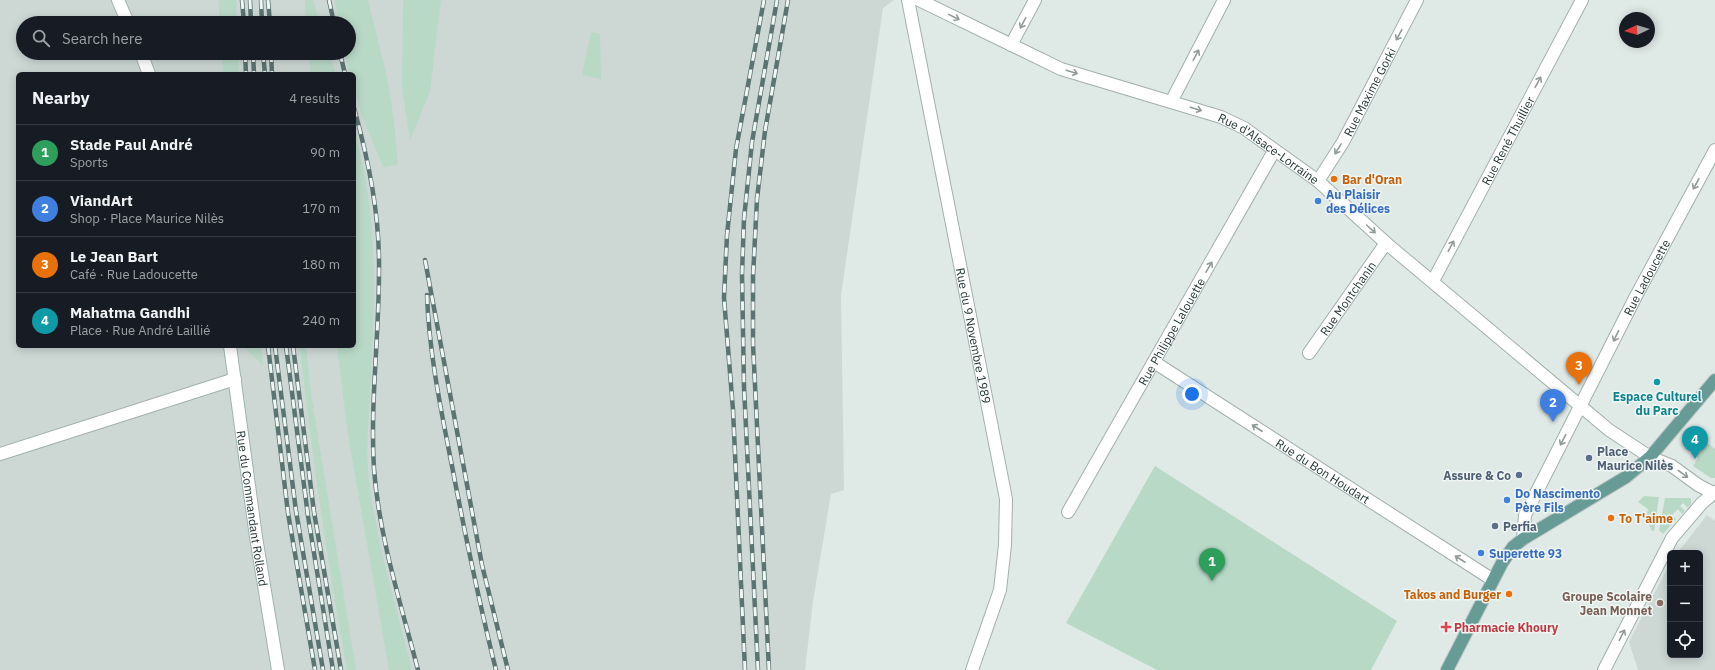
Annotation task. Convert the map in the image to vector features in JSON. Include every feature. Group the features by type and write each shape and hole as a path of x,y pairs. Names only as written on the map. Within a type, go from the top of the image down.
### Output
{"main road":[{"path":"1447,670 1493,580 1513,547 1523,539 1626,477 1650,457 1715,380"}],"street":[{"path":"118,0 125,16"},
{"name":"Rue du 9 Novembre 1989","path":"908,0 1006,500 1006,545 1000,590 972,670"},
{"name":"Rue d'Alsace-Lorraine","path":"919,0 1061,69 1232,121 1244,128 1274,151 1318,181 1386,242 1581,406"},
{"path":"1011,45 1035,0"},
{"path":"1171,102 1224,0"},
{"name":"Rue Maxime Gorki","path":"1318,181 1343,142 1417,0"},
{"name":"Rue René Thuillier","path":"1433,281 1582,0"},
{"path":"144,60 148,72"},
{"name":"Rue Ladoucette","path":"1581,406 1636,296 1715,150"},
{"name":"Rue Philippe Lalouette","path":"1068,512 1274,151"},
{"name":"Rue Montchanin","path":"1309,353 1386,242"},
{"name":"Rue du Commandant Rolland","path":"230,348 256,537 278,670"},
{"name":"Rue du Bon Houdart","path":"1154,362 1493,580"},
{"path":"0,454 235,379"},
{"path":"1523,539 1525,515 1581,406 1609,430 1650,457 1672,466 1698,485 1715,493 1702,503 1672,538 1604,670"}],"shaded area":[{"path":"0,0 894,0 883,8 841,295 844,490 831,494 813,601 805,670 0,670"},
{"name":"Groupe Scolaire Jean Monnet","path":"1707,515 1715,521 1715,670 1638,670 1629,642 1667,569 1667,658 1703,658 1703,550 1679,550"}],"green space":[{"path":"218,0 236,0 237,16 219,16"},
{"path":"305,0 313,0 318,16 306,16"},
{"path":"335,0 368,0 387,77 394,120 398,165 383,167 360,110 356,92 356,72 350,72 347,60 356,60 356,16 338,16"},
{"path":"403,0 441,0 430,92 410,140 402,88"},
{"path":"591,32 600,34 601,79 582,75"},
{"path":"222,60 238,60 239,72 223,72"},
{"path":"309,60 331,60 335,72 310,72"},
{"path":"356,139 363,163 368,196 374,263 373,330 367,460 380,545 412,670 389,670 348,435 337,348 356,348"},
{"path":"246,348 261,348 263,366"},
{"path":"300,348 306,348 311,393 356,670 347,670 327,549 304,387"},
{"path":"1703,439 1715,449 1715,478 1711,478 1693,466 1698,458 1692,451"},
{"path":"1155,466 1397,621 1371,670 1157,670 1066,623"},
{"path":"1644,496 1659,497 1654,531 1652,531 1646,518 1648,509 1638,502"},
{"path":"1665,498 1691,498 1691,504 1688,508 1683,503 1680,506 1685,511 1682,514 1678,509 1672,515 1676,519 1663,534 1659,530"}],"railway":[{"path":"242,0 243,16"},
{"path":"250,0 251,16"},
{"path":"261,0 262,16"},
{"path":"268,0 269,16"},
{"path":"329,0 332,16"},
{"path":"745,670 733,410 724,298 727,235 736,149 764,0"},
{"path":"758,670 744,387 742,274 744,219 752,142 777,0"},
{"path":"769,670 753,344 753,277 757,199 765,131 788,0"},
{"path":"245,60 246,72"},
{"path":"253,60 254,72"},
{"path":"264,60 265,72"},
{"path":"271,60 272,72"},
{"path":"342,60 345,72"},
{"path":"356,116 369,169 378,230 379,297 373,420 374,469 386,545 418,670"},
{"path":"425,260 482,565 508,670"},
{"path":"427,295 430,338 440,403 472,568 496,670"},
{"path":"268,348 288,513 315,670"},
{"path":"275,348 296,511 323,670"},
{"path":"286,348 308,516 333,670"},
{"path":"293,348 314,512 341,670"}],"place":[{"name":"Bar d'Oran","path":"1334,179"},
{"name":"Au Plaisir des Délices","path":"1318,201"},
{"name":"Espace Culturel du Parc","path":"1657,382"},
{"name":"Le Jean Bart","path":"1579,385"},
{"name":"ViandArt","path":"1553,422"},
{"name":"Place Maurice Nilès","path":"1589,458"},
{"name":"Mahatma Gandhi","path":"1695,459"},
{"name":"Assure & Co","path":"1519,475"},
{"name":"Do Nascimento Père Fils","path":"1507,500"},
{"name":"To T'aime","path":"1611,518"},
{"name":"Perfia","path":"1495,526"},
{"name":"Superette 93","path":"1481,553"},
{"name":"Stade Paul André","path":"1212,581"},
{"name":"Takos and Burger","path":"1509,594"},
{"name":"Groupe Scolaire Jean Monnet","path":"1660,603"},
{"name":"Pharmacie Khoury","path":"1446,627"}]}
